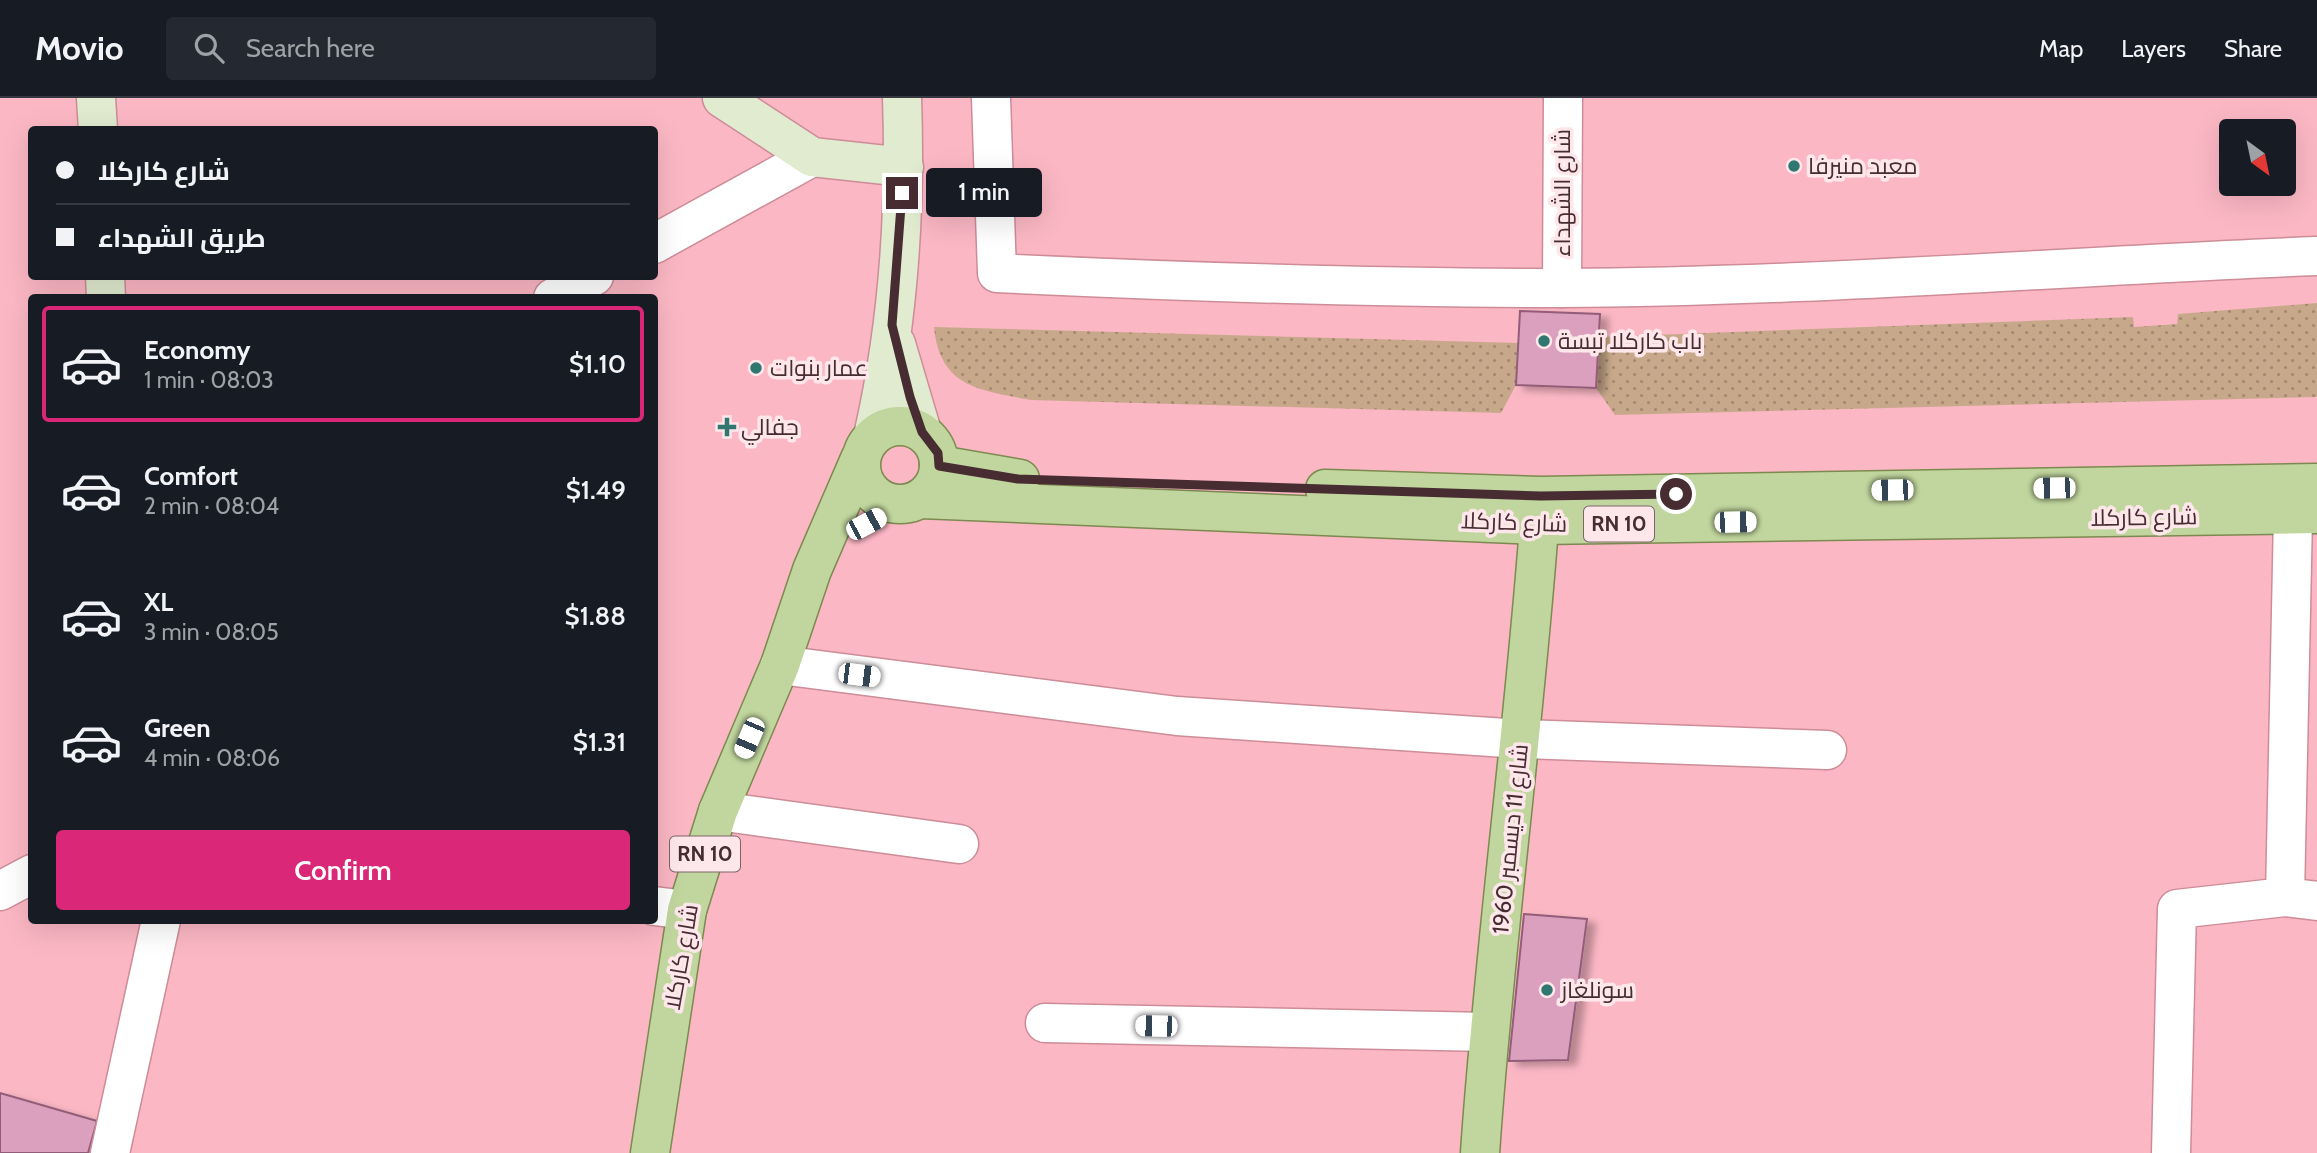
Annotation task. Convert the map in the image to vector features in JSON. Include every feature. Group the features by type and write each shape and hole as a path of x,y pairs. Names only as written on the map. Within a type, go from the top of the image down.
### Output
{"main road":[{"path":"96,98 98,126"},
{"path":"722,98 812,157 904,167"},
{"path":"902,98 904,167 892,325 867,448 865,484 884,502 915,501"},
{"path":"812,570 846,537 887,513 915,501 937,479 938,453 922,432 900,362 892,325"},
{"path":"867,448 897,426 922,432"},
{"name":"شارع كاركلا","path":"650,1153 671,908 718,811 780,665 812,570 867,448"},
{"name":"شارع كاركلا","path":"939,466 1018,479 1540,510 2317,483"},
{"name":"شارع كاركلا","path":"915,501 1540,510 2305,515"},
{"name":"شارع 11 ديسمبر 1960","path":"1480,1153 1488,1032 1521,739 1540,510"}],"street":[{"path":"991,98 997,273 1562,288 1897,277 2061,266 2317,256"},
{"name":"شارع الشهداء","path":"1562,288 1563,98"},
{"path":"658,242 812,157"},
{"path":"560,294 586,280"},
{"path":"2171,1153 2177,909 2301,899 2305,515"},
{"path":"780,665 1177,716 1521,739 1827,750"},
{"path":"718,811 959,844"},
{"path":"0,891 28,876"},
{"path":"110,1153 160,924"},
{"path":"1045,1023 1488,1032"}],"shaded area":[{"path":"2317,303 2317,397 1615,415 1596,388 1599,337 2133,317 2134,327 2177,324 2178,314"},
{"path":"934,327 1518,343 1516,385 1501,413 1031,400 979,389 954,374 945,363 938,347"}],"building":[{"path":"1520,311 1600,314 1596,388 1516,385"},
{"name":"سونلغاز","path":"1524,914 1587,919 1568,1060 1509,1061"},
{"path":"0,1093 97,1121 88,1153 0,1153"}],"place":[{"name":"معبد منيرفا","path":"1794,166"},
{"name":"باب كاركلا تبسة","path":"1544,341"},
{"name":"عمار بنوات","path":"756,368"},
{"name":"جفالي","path":"727,427"},
{"name":"سونلغاز","path":"1547,990"}],"route":[{"path":"902,193 892,325 910,397 922,432 938,453 939,466 998,478 1018,479 1541,496 1676,494"}]}
